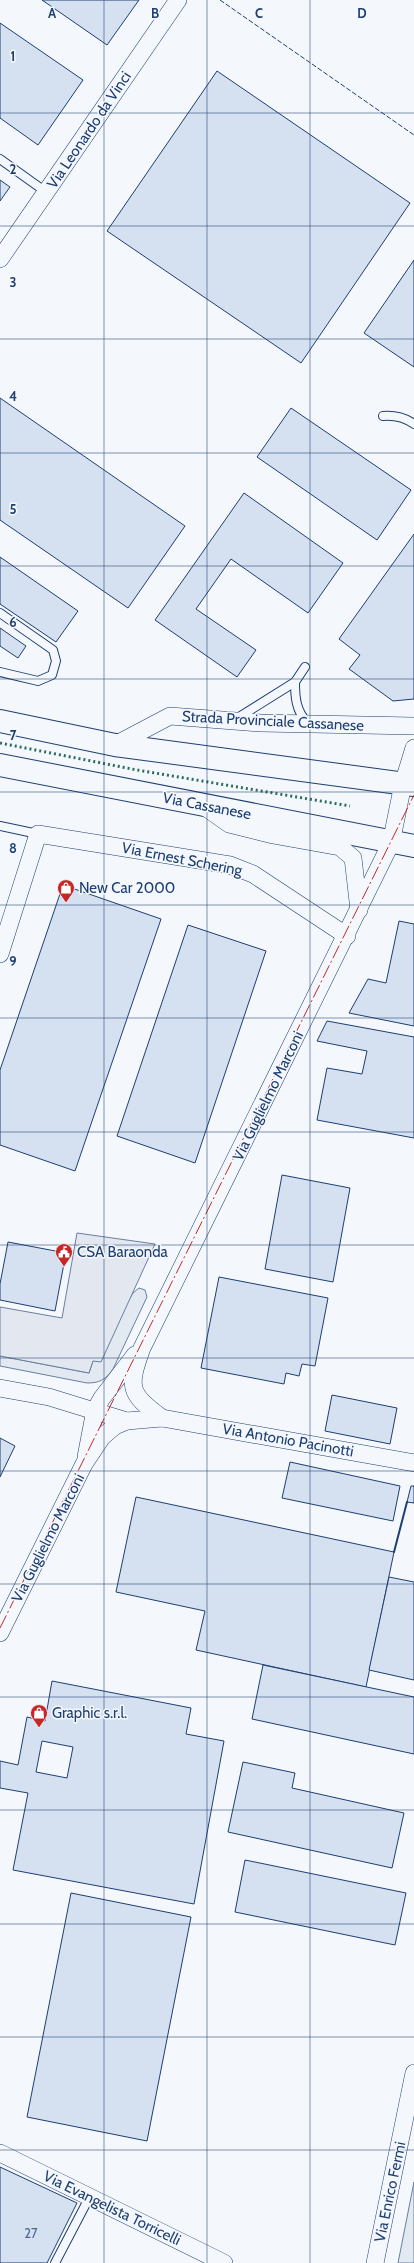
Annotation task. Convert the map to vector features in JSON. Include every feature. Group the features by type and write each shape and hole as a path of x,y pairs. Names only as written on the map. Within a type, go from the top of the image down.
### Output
{"main road":[{"path":"0,721 115,745 408,784"},
{"name":"Via Cassanese","path":"0,765 391,843 414,846"}],"street":[{"name":"Via Leonardo da Vinci","path":"0,259 178,0"},
{"name":"Strada Provinciale Cassanese","path":"115,745 132,738 170,716 234,721 414,726"},
{"path":"391,843 408,784 414,748"},
{"path":"203,805 230,824 273,835 340,847 353,858 359,910"},
{"path":"0,954 38,834"},
{"name":"Via Ernest Schering","path":"38,834 230,865 253,874 347,936"},
{"name":"Via Guglielmo Marconi","path":"162,1418 142,1403 135,1393 133,1374 142,1348 347,936 391,843"},
{"name":"Via Guglielmo Marconi","path":"84,1464 95,1410 110,1386 142,1348"},
{"path":"0,1388 49,1397 127,1421"},
{"name":"Via Guglielmo Marconi","path":"0,1633 84,1464 102,1437 115,1426 127,1421 162,1418"},
{"name":"Via Antonio Pacinotti","path":"162,1418 414,1463"},
{"name":"Via Enrico Fermi","path":"375,2263 414,2073"},
{"name":"Via Evangelista Torricelli","path":"0,2153 224,2263"}],"lane":[{"path":"0,159 46,192"},
{"path":"383,416 393,415 406,418 414,424"},
{"path":"0,613 53,650 56,662 52,675 38,681 0,672"},
{"path":"234,721 295,682 305,668"},
{"path":"295,682 297,707 301,716 310,724"},
{"name":"Via Ernest Schering","path":"0,826 38,834"},
{"path":"55,2263 89,2198"}],"shaded area":[{"path":"77,1233 155,1244 101,1362 93,1361 89,1373 0,1356 0,1307 62,1318"},
{"path":"139,1288 145,1290 147,1297 113,1369 108,1376 102,1380 87,1383 0,1366 0,1356 89,1373 93,1361 133,1293"},
{"path":"414,2182 414,2263 398,2263"}],"building":[{"path":"42,0 139,0 107,45"},
{"path":"0,23 83,80 38,145 0,118"},
{"path":"217,71 410,203 301,363 107,231"},
{"path":"0,180 10,187 0,201"},
{"path":"414,260 414,367 364,333"},
{"path":"0,398 185,526 128,608 0,520"},
{"path":"291,408 411,490 377,540 257,457"},
{"path":"244,493 343,563 308,613 231,559 196,609 256,650 237,677 155,620"},
{"path":"414,534 414,699 393,701 349,669 360,655 339,639"},
{"path":"0,557 78,611 56,642 0,604"},
{"path":"0,628 26,646 18,658 0,646"},
{"path":"63,885 161,919 75,1171 0,1145 0,1070"},
{"path":"399,921 414,924 414,1026 349,1013 368,979 386,983"},
{"path":"188,925 266,951 195,1163 117,1136"},
{"path":"327,1021 414,1037 414,1138 317,1120 327,1068 362,1074 367,1051 317,1041"},
{"path":"282,1175 350,1188 333,1282 265,1269"},
{"path":"8,1242 66,1253 55,1311 0,1300 0,1284"},
{"path":"219,1277 328,1298 315,1366 302,1364 299,1376 286,1373 284,1384 201,1368"},
{"path":"332,1395 397,1408 390,1444 325,1431"},
{"path":"0,1438 15,1446 0,1477"},
{"path":"290,1462 400,1486 393,1521 282,1498"},
{"path":"411,1486 414,1486 414,1503 407,1502"},
{"path":"136,1497 394,1552 366,1687 196,1650 205,1611 116,1592"},
{"path":"389,1577 414,1582 414,1680 369,1670"},
{"path":"263,1665 414,1697 414,1754 252,1719"},
{"path":"52,1681 191,1708 186,1734 224,1741 194,1904 13,1870 28,1793 0,1788 0,1761 18,1765 27,1717 45,1721","holes":["42,1741 73,1747 67,1778 36,1772"]},
{"path":"243,1762 295,1773 292,1788 404,1813 392,1868 228,1832"},
{"path":"245,1860 406,1893 395,1945 235,1912"},
{"path":"71,1893 191,1917 147,2141 27,2117"},
{"path":"0,2167 77,2203 47,2263 0,2263"}],"hedge":[{"path":"0,743 137,770 350,806"}],"fence":[{"path":"220,0 414,135"}],"wall":[{"path":"394,1552 407,1502"}],"power":[{"path":"0,1628 414,795"}],"place":[{"name":"New Car 2000","path":"66,903"},
{"name":"CSA Baraonda","path":"64,1267"},
{"name":"Graphic s.r.l.","path":"39,1728"}]}
